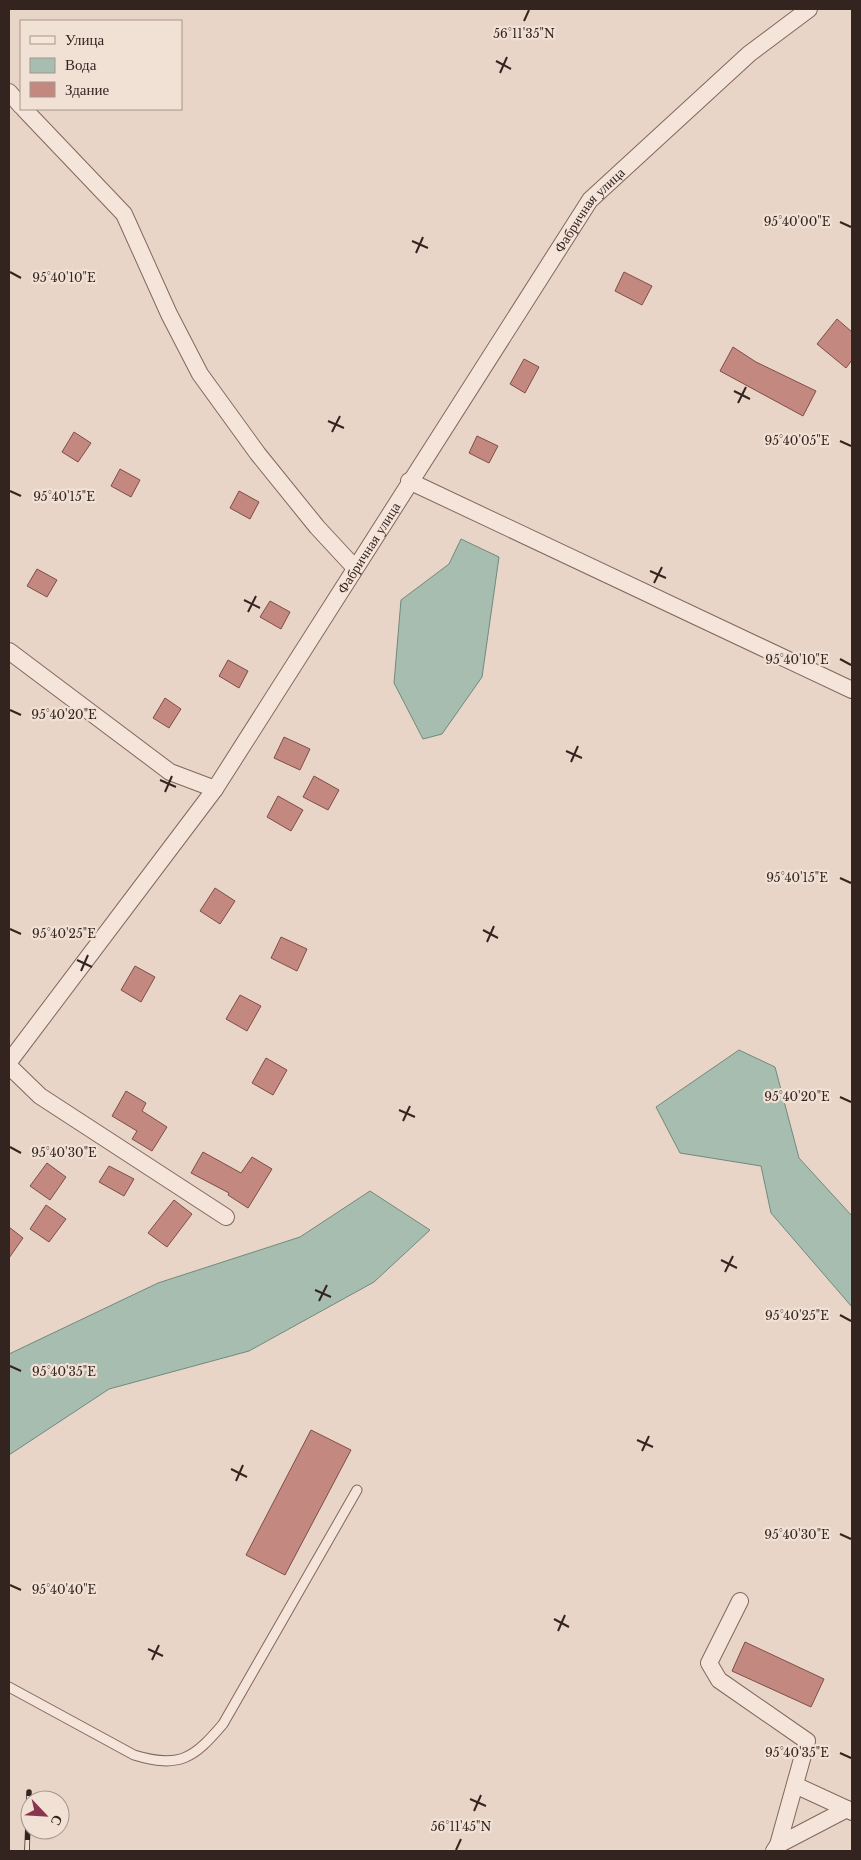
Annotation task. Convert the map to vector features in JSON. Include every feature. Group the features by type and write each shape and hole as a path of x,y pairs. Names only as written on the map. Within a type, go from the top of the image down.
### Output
{"street":[{"name":"Фабричная улица","path":"9,1062 215,790 409,481 590,200 749,54 809,9"},
{"path":"9,92 20,105"},
{"path":"25,110 124,214 169,314 200,374 258,454 317,527 355,568"},
{"path":"409,481 852,690"},
{"path":"9,651 170,772 215,790"},
{"path":"9,1066 40,1096 226,1217"},
{"path":"740,1601 709,1663 719,1680 807,1741 776,1848"},
{"path":"795,1785 850,1811"},
{"path":"776,1848 850,1811"}],"lane":[{"path":"9,1687 134,1755 154,1761 170,1762 188,1756 204,1746 223,1724 357,1490"}],"water":[{"path":"461,539 499,557 482,677 442,734 423,739 394,683 401,600 449,564"},
{"path":"739,1050 775,1067 799,1158 852,1216 852,1307 771,1213 761,1166 680,1153 656,1107"},
{"path":"370,1191 430,1230 374,1282 249,1351 109,1389 9,1455 9,1354 158,1283 300,1237"}],"building":[{"path":"624,272 652,286 642,305 615,291"},
{"path":"837,319 852,332 852,360 846,368 817,344"},
{"path":"733,347 756,362 816,391 803,416 720,371"},
{"path":"524,359 539,367 525,393 510,384"},
{"path":"74,432 91,443 78,462 62,452"},
{"path":"477,436 498,446 489,463 469,453"},
{"path":"120,469 140,480 131,497 111,486"},
{"path":"239,491 259,502 250,519 230,508"},
{"path":"37,569 57,580 47,597 27,586"},
{"path":"270,601 290,612 281,629 260,617"},
{"path":"228,660 248,671 239,688 219,676"},
{"path":"165,698 181,709 169,728 153,718"},
{"path":"284,737 310,749 300,770 274,758"},
{"path":"314,776 339,790 328,810 303,797"},
{"path":"278,796 303,810 291,831 267,817"},
{"path":"215,888 235,901 220,924 200,911"},
{"path":"281,937 307,949 297,971 271,958"},
{"path":"135,966 155,977 141,1002 121,990"},
{"path":"240,995 261,1006 247,1031 226,1019"},
{"path":"266,1058 287,1070 273,1095 252,1083"},
{"path":"126,1091 146,1103 142,1111 167,1127 152,1151 132,1139 137,1131 112,1116"},
{"path":"203,1152 241,1173 252,1157 272,1169 248,1208 228,1195 229,1193 191,1173"},
{"path":"47,1163 66,1177 50,1200 30,1186"},
{"path":"109,1166 134,1179 124,1196 99,1182"},
{"path":"174,1200 192,1214 167,1247 148,1233"},
{"path":"46,1205 66,1219 49,1242 30,1229"},
{"path":"9,1227 23,1238 9,1258"},
{"path":"311,1430 351,1450 285,1575 246,1555"},
{"path":"745,1642 824,1679 811,1707 732,1671"}],"railway":[{"path":"27,1840 27,1851"}]}
